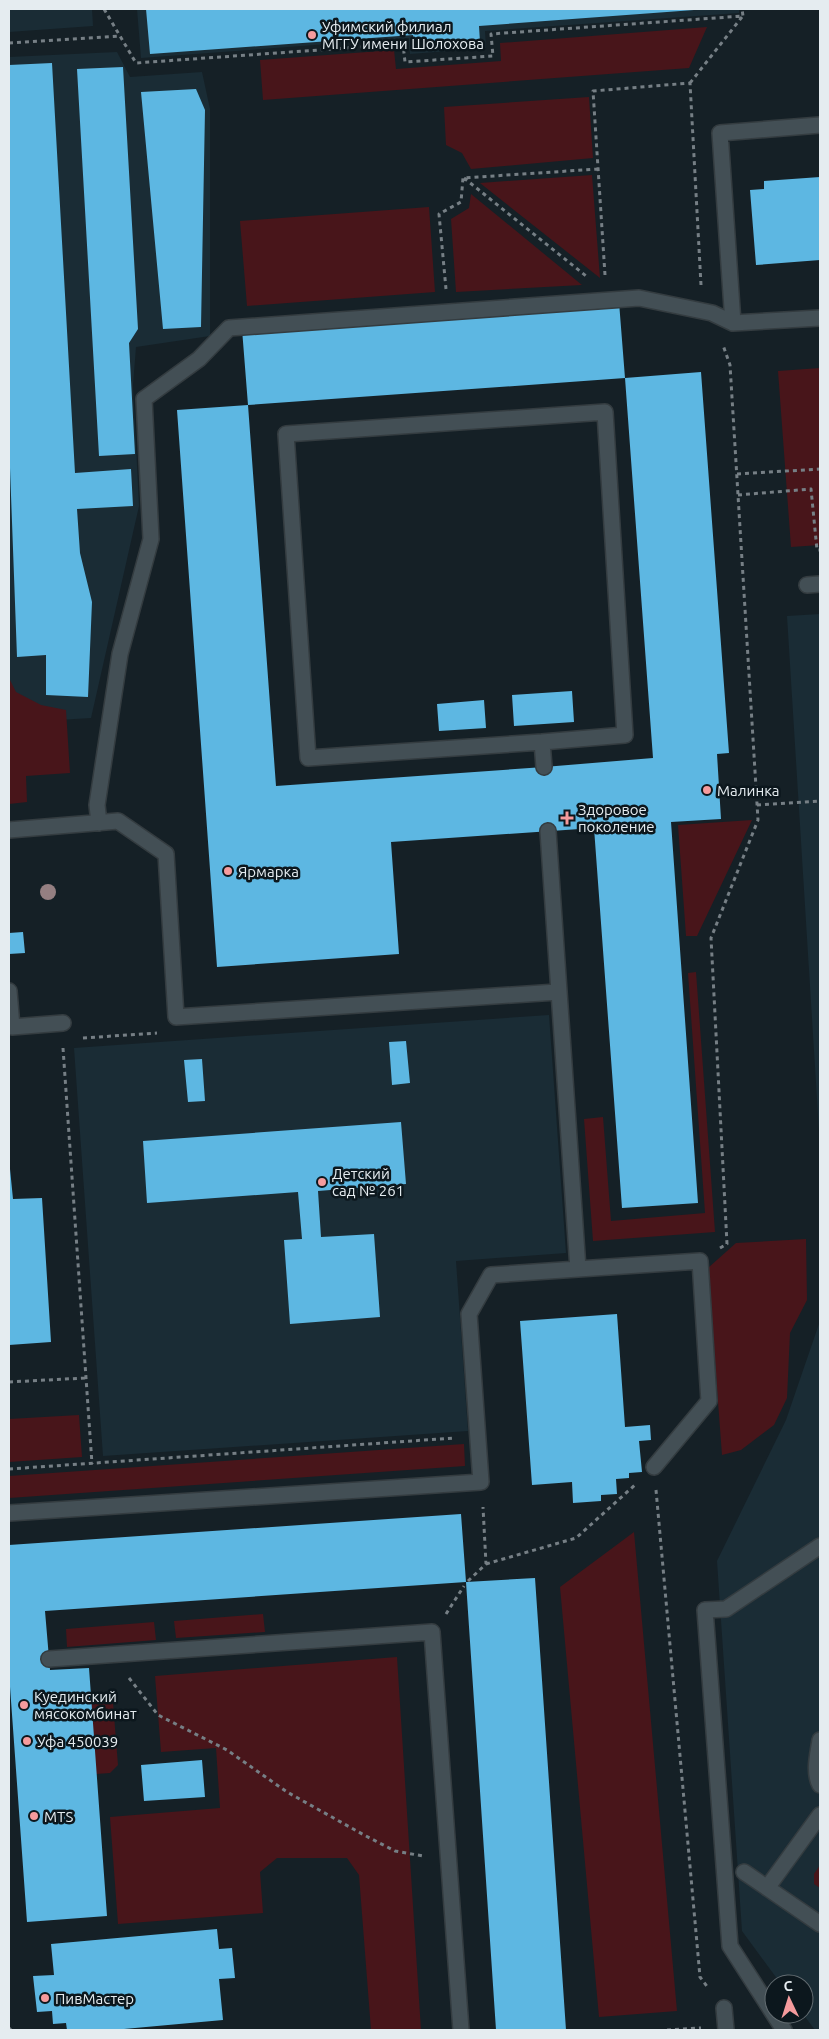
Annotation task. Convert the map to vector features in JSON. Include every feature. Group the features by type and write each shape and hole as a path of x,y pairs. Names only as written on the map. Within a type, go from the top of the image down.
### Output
{"lane":[{"path":"733,323 720,133 820,125"},
{"path":"100,822 97,805 120,654 151,539 144,399 199,359 229,328 639,298 712,313 733,323 820,318"},
{"path":"605,412 625,735 542,742 308,758 286,434 605,412"},
{"path":"542,742 544,766"},
{"path":"9,830 118,821 166,854 176,1017 558,992"},
{"path":"548,831 578,1269"},
{"path":"9,991 12,1027 63,1023"},
{"path":"9,1513 481,1482 469,1314 491,1275 700,1260 709,1401 654,1467"},
{"path":"784,2030 730,1946 705,1610 726,1609 820,1546"},
{"path":"49,1659 432,1632 461,2030"},
{"path":"820,1740 816,1761 820,1785"},
{"path":"767,1888 820,1815"},
{"path":"744,1872 820,1924"},
{"path":"724,2008 726,2028"}],"path":[{"path":"104,9 136,64 403,44 405,62 493,56 491,34 743,16"},
{"path":"692,287 702,286 690,83 743,16 742,9"},
{"path":"9,44 120,36"},
{"path":"605,283 593,91 690,83"},
{"path":"463,178 598,169"},
{"path":"463,178 591,280"},
{"path":"446,291 440,214 461,202 463,178"},
{"path":"700,1260 727,1244 711,938 758,820 730,365 712,313"},
{"path":"737,474 820,469"},
{"path":"738,495 811,489 817,550 820,550"},
{"path":"757,805 820,801"},
{"path":"63,1040 92,1464"},
{"path":"9,1382 85,1378"},
{"path":"9,1469 478,1436"},
{"path":"468,1582 486,1564 576,1538 654,1467"},
{"path":"654,1467 700,1977 724,2008"},
{"path":"481,1482 486,1564"},
{"path":"128,1677 158,1715 227,1750 296,1797 395,1852 449,1858"},
{"path":"667,2030 726,2028"}],"shaded area":[{"path":"9,9 92,9 93,26 9,32"},
{"name":"Уфимский филиал МГГУ имени Шолохова","path":"137,9 739,9 739,13 485,31 486,48 410,54 409,38 141,58"},
{"path":"707,27 689,68 263,100 260,60 394,50 396,69 501,61 500,43"},
{"path":"117,52 130,77 202,72 210,109 210,336 136,347 133,385 139,506 91,718 9,723 9,57"},
{"path":"589,97 593,158 471,169 462,153 446,145 444,107"},
{"path":"592,175 600,278 480,183"},
{"path":"471,194 582,285 456,292 451,219 469,208"},
{"path":"429,207 435,292 247,306 240,221"},
{"path":"820,368 820,545 791,547 778,371"},
{"path":"820,614 820,1147 787,616"},
{"path":"9,678 16,692 41,705 66,710 70,773 26,776 27,802 9,804"},
{"path":"752,820 697,936 686,936 678,825"},
{"path":"696,972 715,1232 593,1241 584,1119 603,1117 611,1221 705,1213 688,973"},
{"name":"Детский сад № 261","path":"549,1015 566,1253 456,1261 468,1431 103,1456 74,1048"},
{"path":"806,1239 807,1300 790,1333 787,1398 774,1425 741,1450 722,1455 708,1268 736,1243"},
{"path":"820,1321 820,2030 815,2030 810,2024 814,2024 814,1974 774,1974 742,1931 717,1561 786,1420"},
{"path":"79,1415 82,1457 9,1462 9,1419"},
{"path":"464,1444 465,1466 9,1498 9,1476"},
{"path":"634,1532 677,2011 599,2017 560,1587"},
{"path":"263,1614 265,1632 176,1638 174,1621"},
{"path":"154,1622 156,1640 67,1647 66,1629"},
{"path":"397,1657 421,2030 371,2030 359,1875 347,1858 277,1858 260,1872 263,1913 118,1924 110,1817 220,1808 216,1748 161,1752 155,1676"},
{"path":"104,1696 113,1703 118,1765 110,1773 96,1774 91,1697"},
{"path":"820,1865 820,1888 814,1884 814,1874"}],"building":[{"name":"Уфимский филиал МГГУ имени Шолохова","path":"146,9 694,10 479,26 480,42 414,47 413,35 150,54"},
{"path":"52,63 75,473 131,469 133,506 77,509 80,553 92,602 88,697 46,695 46,655 17,657 9,441 9,65"},
{"path":"123,67 138,329 129,343 135,454 99,456 77,69"},
{"path":"196,89 205,110 201,327 163,329 141,92"},
{"path":"820,177 820,260 756,265 750,190 764,189 764,181"},
{"path":"619,302 625,378 248,405 242,329"},
{"path":"701,372 729,753 717,754 721,819 671,822 698,1203 622,1208 594,828 391,842 399,954 217,967 177,410 248,405 276,786 544,767 653,758 625,378"},
{"path":"572,691 574,722 514,726 512,695"},
{"path":"484,700 486,728 439,731 437,704"},
{"path":"23,932 25,953 9,954 9,933"},
{"path":"406,1041 410,1083 392,1085 389,1042"},
{"path":"202,1059 205,1101 188,1102 184,1060"},
{"path":"401,1122 406,1184 318,1191 321,1237 374,1234 380,1317 290,1324 284,1240 302,1239 298,1192 147,1203 143,1141"},
{"path":"9,1159 13,1199 42,1198 51,1342 9,1345"},
{"path":"617,1314 625,1427 650,1425 651,1440 639,1441 642,1472 629,1473 629,1478 616,1479 617,1494 601,1495 601,1501 573,1503 572,1482 532,1485 520,1321"},
{"path":"461,1514 466,1582 45,1611 50,1670 89,1668 107,1916 27,1922 9,1673 9,1545"},
{"path":"535,1578 566,2030 496,2030 466,1582"},
{"path":"202,1760 205,1797 144,1801 141,1765"},
{"path":"217,1929 219,1949 232,1948 235,1978 219,1979 223,2020 113,2030 67,2030 66,2023 53,2024 52,2011 37,2012 33,1976 54,1975 51,1944"}],"place":[{"name":"Уфимский филиал МГГУ имени Шолохова","path":"312,35"},
{"name":"Малинка","path":"707,790"},
{"name":"Здоровое поколение","path":"567,818"},
{"name":"Ярмарка","path":"228,871"},
{"name":"Детский сад № 261","path":"322,1182"},
{"name":"Куединский мясокомбинат","path":"24,1705"},
{"name":"Уфа 450039","path":"27,1741"},
{"name":"MTS","path":"34,1816"},
{"name":"ПивМастер","path":"45,1998"}]}
